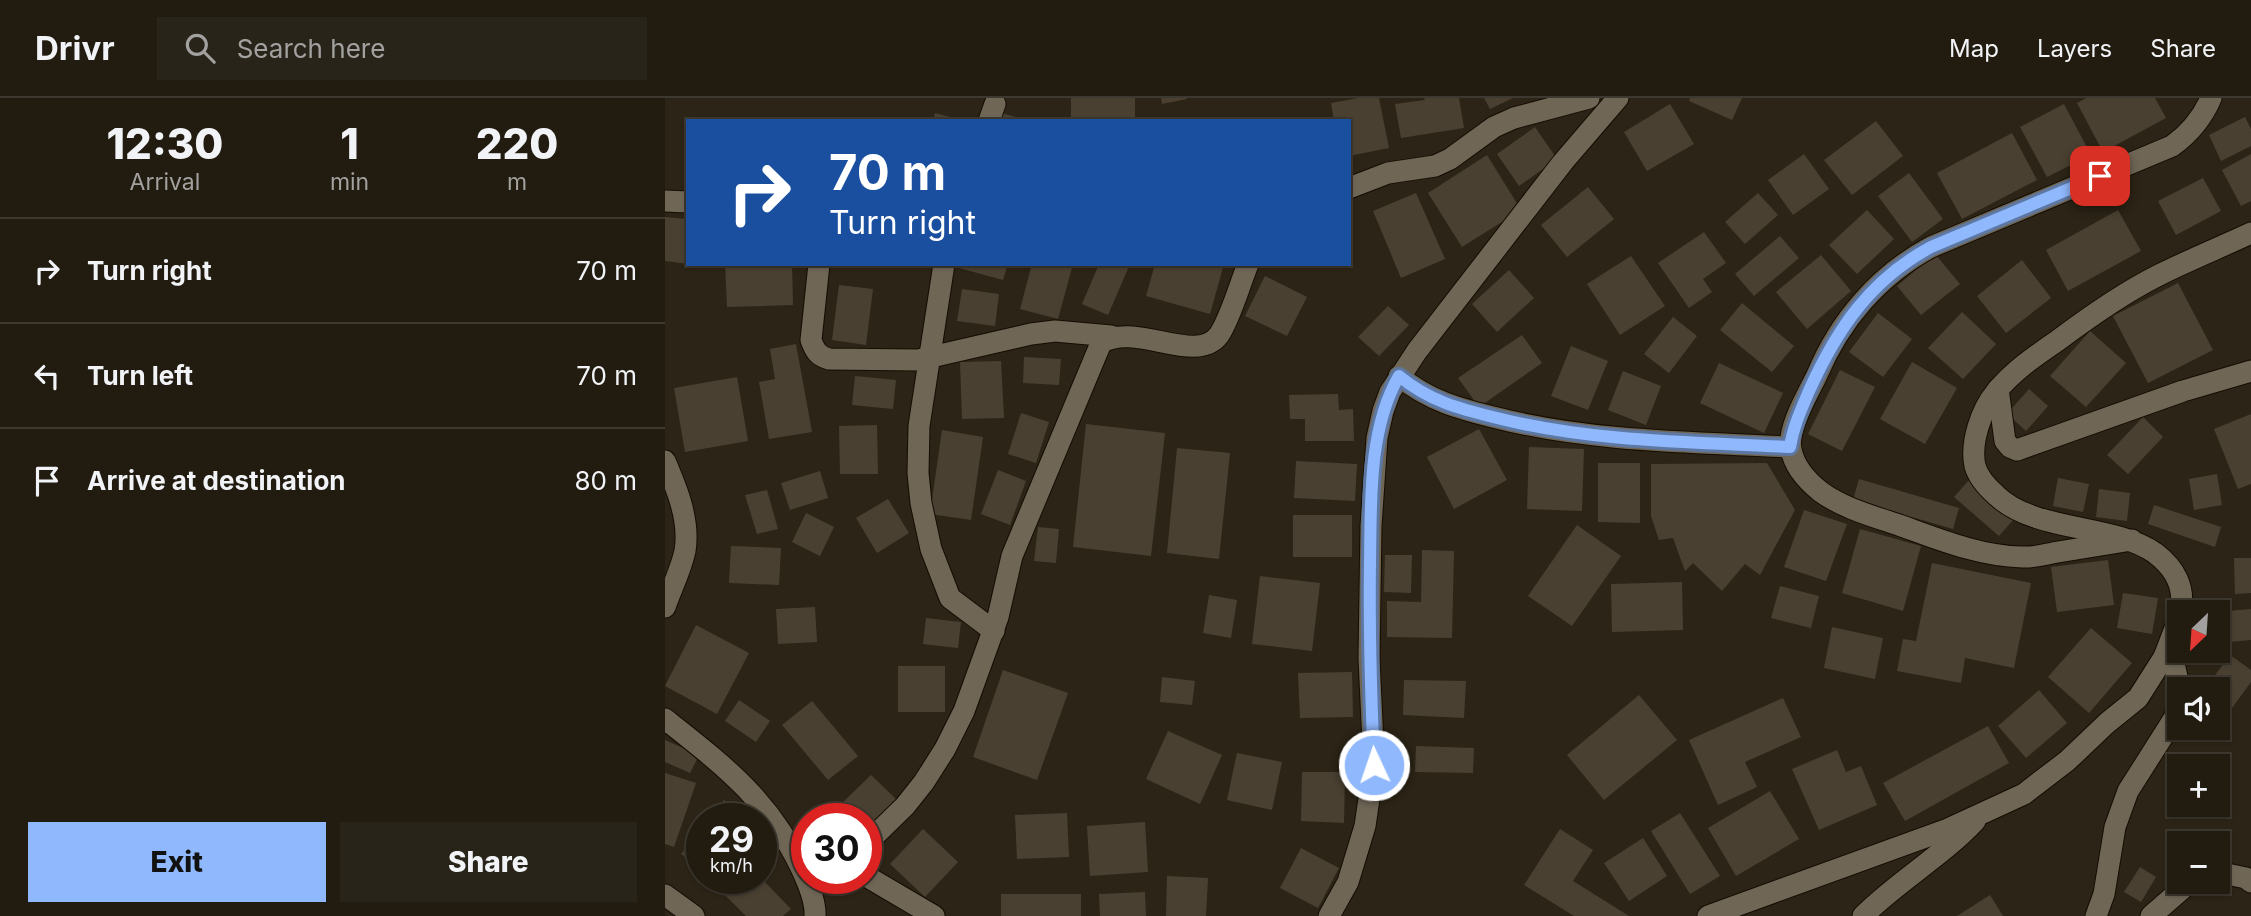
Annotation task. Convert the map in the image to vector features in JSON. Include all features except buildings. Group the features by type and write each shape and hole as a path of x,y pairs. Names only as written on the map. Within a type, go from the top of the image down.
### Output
{"street":[{"path":"1351,187 1388,173 1435,166 1450,159 1494,127 1514,118 1589,98"},
{"path":"1329,916 1348,882 1365,826 1374,765 1369,658 1371,526 1377,438 1383,411 1399,376 1536,197 1618,98"},
{"path":"2132,540 2025,558 1998,556 1944,541 1837,502 1820,491 1795,463 1790,447 1792,431 1816,376 1847,320 1891,273 1910,258 1931,247 2172,146 2187,135 2201,119 2211,98"},
{"path":"665,201 686,202"},
{"path":"2180,600 2181,584 2172,568 2155,553 2132,540 2039,518 2000,498 1975,468 1975,443 1981,419 1998,390 2017,369 2097,311 2159,275 2251,233"},
{"path":"819,266 811,340 814,350 829,359 889,360 928,358 1055,331 1124,335 1195,347 1210,345 1220,333 1247,266"},
{"path":"944,266 919,426 918,472 921,503 931,549 950,598 994,631"},
{"path":"882,828 905,806 945,748 964,711 994,631 1012,556 1092,361 1101,343 1111,336"},
{"path":"1998,390 2005,441 2017,450 2183,391 2251,372"},
{"path":"1399,376 1436,401 1529,426 1627,439 1790,447"},
{"path":"665,461 684,516 686,535 684,552 665,607"},
{"path":"1708,916 1981,815 2024,794 2067,761 2138,698 2167,649"},
{"path":"2164,657 2175,668 2177,677"},
{"path":"665,719 735,776 769,813 791,845"},
{"path":"2096,916 2104,894 2115,827 2128,791 2167,730"},
{"path":"1863,916 1878,901 1955,842 1981,815"},
{"path":"2230,875 2246,878 2251,882"},
{"path":"882,885 934,916"},
{"path":"810,894 815,916"},
{"path":"2151,916 2176,894"},
{"path":"665,895 694,916"}],"route":[{"path":"1374,765 1369,658 1372,504 1377,438 1383,411 1399,376 1436,401 1529,426 1627,439 1790,447 1792,431 1821,365 1847,320 1891,273 1910,258 1931,247 2100,176"}]}
